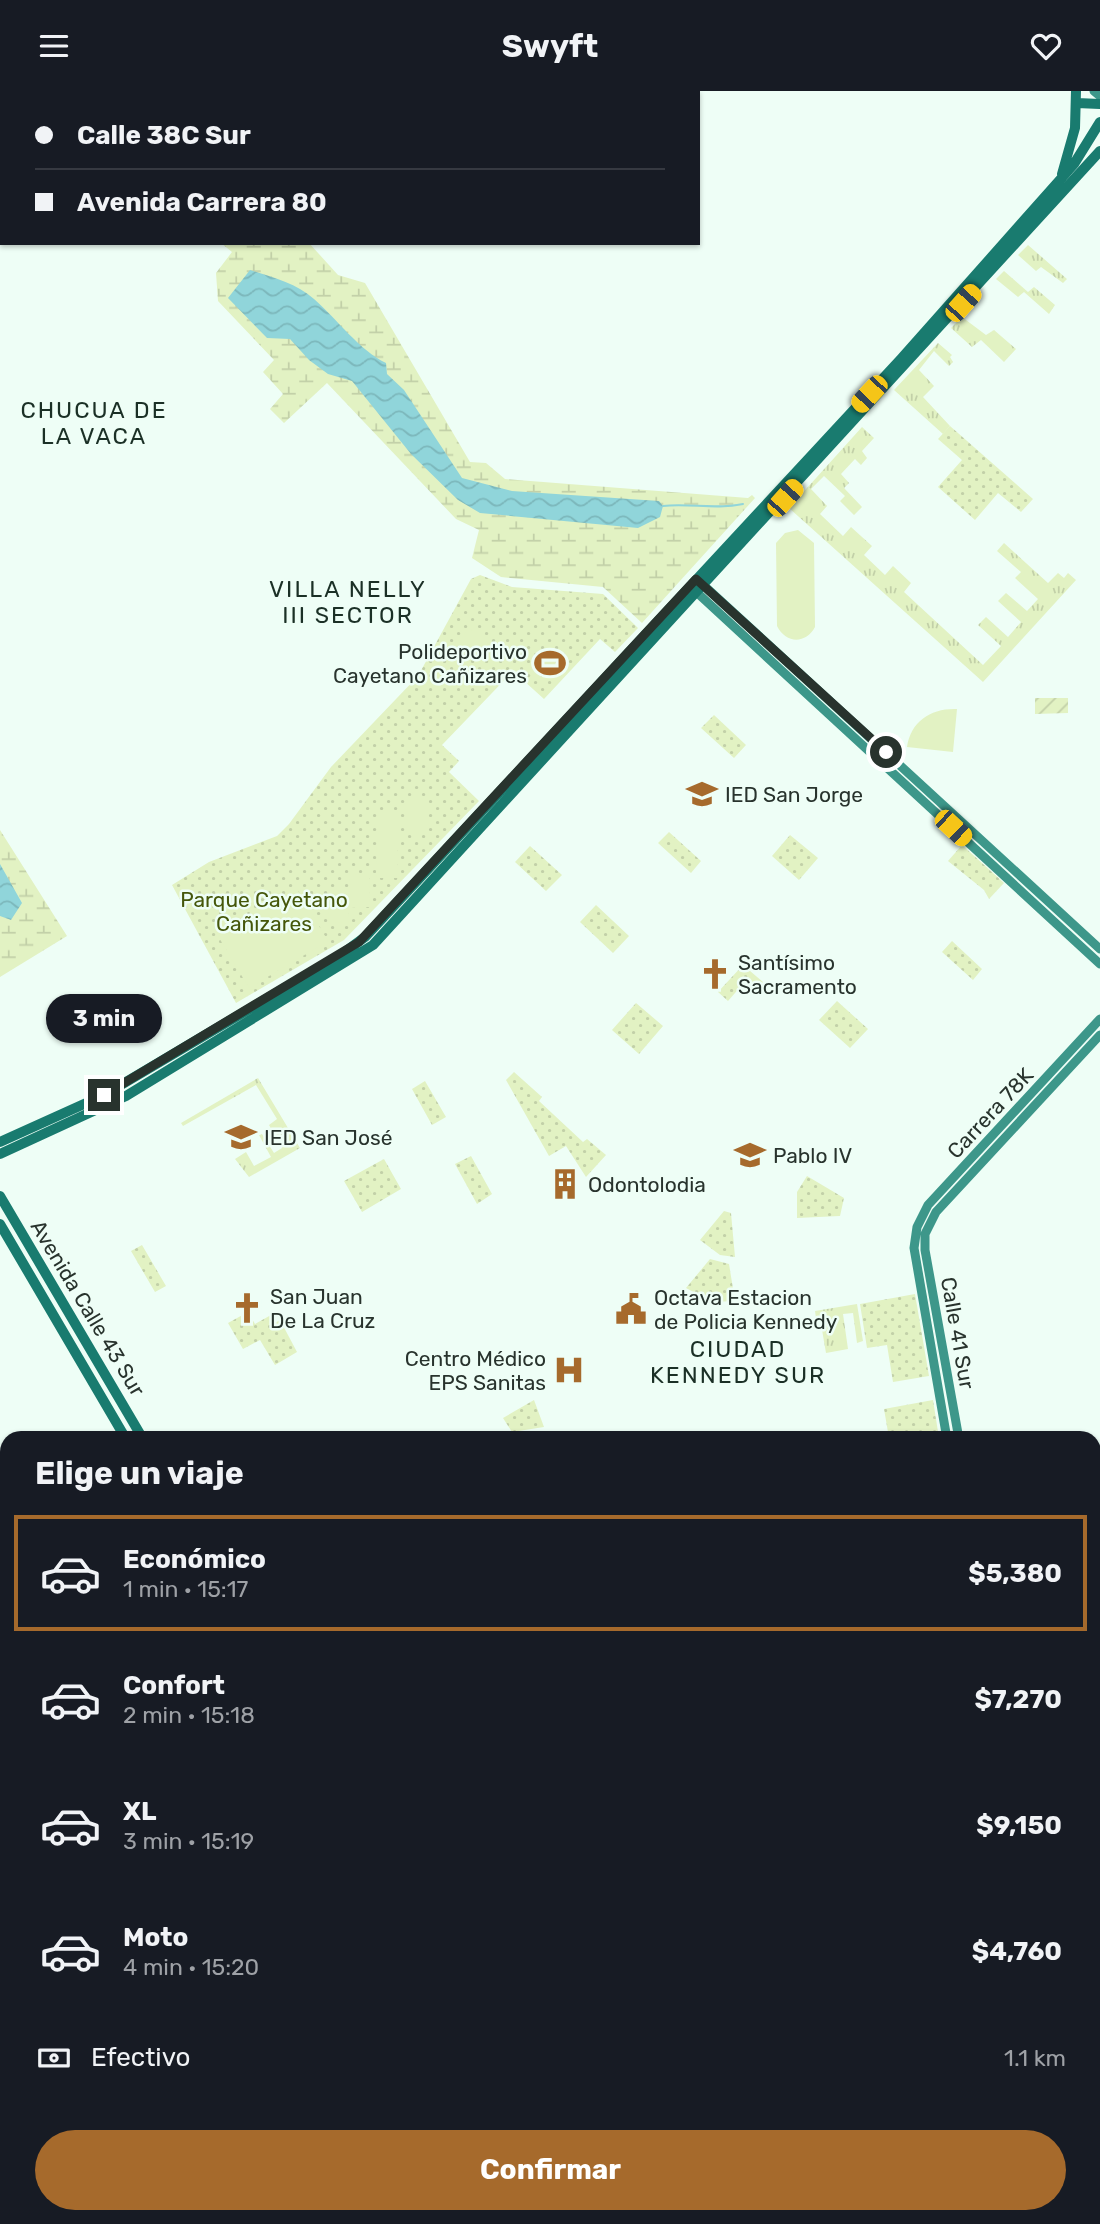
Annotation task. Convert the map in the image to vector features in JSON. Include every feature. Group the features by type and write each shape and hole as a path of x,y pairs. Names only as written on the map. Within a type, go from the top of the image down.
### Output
{"main road":[{"path":"1059,181 1075,129 1076,91"},
{"path":"1094,91 1100,96"},
{"path":"1077,103 1100,104"},
{"path":"877,392 1082,154 1100,122"},
{"path":"0,1142 111,1091 359,942 697,586 1100,151"},
{"path":"697,586 1100,949"},
{"path":"697,586 1100,964"},
{"path":"0,1154 126,1096 366,951 697,586"},
{"name":"Carrera 78K","path":"915,1235 928,1205 1100,1019"},
{"name":"Carrera 78K","path":"925,1234 936,1212 1100,1035"},
{"name":"Avenida Calle 43 Sur","path":"0,1196 138,1431"},
{"name":"Avenida Calle 43 Sur","path":"0,1224 121,1431"},
{"name":"Calle 41 Sur","path":"925,1234 925,1250 958,1431"},
{"name":"Calle 41 Sur","path":"915,1235 916,1259 946,1431"}],"green space":[{"path":"223,245 311,245 338,275 365,283 470,462 486,463 505,479 748,498 752,495 755,498 642,623 603,587 501,577 472,558 479,530 456,519 327,383 284,423 270,409 283,394 263,372 274,360 218,301 216,273 232,252"},
{"path":"1028,245 1067,279 1063,283 1041,267 1036,271 1018,255"},
{"path":"1004,271 1028,292 1034,287 1055,305 1049,314 1024,292 1018,297 996,279"},
{"path":"962,317 986,335 994,330 1016,349 1004,362 981,340 972,347 951,328"},
{"path":"938,343 952,355 950,357 953,362 949,366 934,351 919,370 934,386 923,397 950,426 943,434 894,390"},
{"path":"950,426 1033,499 1021,512 998,493 975,520 938,487 962,460 938,439"},
{"path":"862,427 874,438 862,451 867,458 861,465 855,459 841,474 849,483 844,488 862,507 854,515 840,501 845,496 824,476 811,489 827,506 820,514 843,536 851,527 872,546 864,555 885,575 893,566 911,583 904,592 983,665 1001,646 978,625 986,617 1008,637 1021,622 998,601 1006,593 1027,611 1038,599 1015,578 1021,572 997,551 1004,543 1048,583 1058,573 1064,578 1068,573 1076,580 983,682 789,508"},
{"path":"798,530 814,543 815,627 807,637 796,640 785,636 777,626 776,543 785,533"},
{"name":"Parque Cayetano Cañizares","path":"480,575 512,587 603,594 638,628 615,652 600,639 544,699 513,671 442,745 459,761 449,772 479,801 344,940 236,1003 172,885 209,862 277,836 289,824 331,767 418,676 471,579"},
{"path":"467,628 490,638 480,661 457,651"},
{"path":"1035,698 1068,698 1068,713 1035,714"},
{"path":"957,709 953,752 907,747 913,730 924,718 939,711"},
{"path":"714,715 746,745 734,758 701,728"},
{"path":"407,797 426,797 426,831 407,831"},
{"path":"377,813 398,813 398,845 377,845"},
{"path":"0,830 67,936 0,977"},
{"path":"669,832 701,861 691,873 658,843"},
{"path":"790,835 818,858 799,880 772,856"},
{"path":"962,845 1004,883 989,899 984,890 948,861"},
{"path":"530,846 562,875 546,891 515,862"},
{"path":"377,847 397,847 397,878 376,878"},
{"path":"369,874 370,907 350,908 349,875"},
{"path":"297,889 328,941 249,988 218,936"},
{"path":"328,889 348,889 349,922 329,923"},
{"path":"596,905 629,936 613,953 580,922"},
{"path":"952,941 982,969 973,980 942,952"},
{"path":"743,965 763,982 753,994 742,985 728,1001 718,992"},
{"path":"837,1001 868,1029 850,1048 819,1020"},
{"path":"636,1003 663,1026 639,1054 612,1030"},
{"path":"514,1072 542,1097 539,1101 583,1142 587,1139 606,1155 586,1177 566,1146 549,1156 506,1080"},
{"path":"258,1078 300,1148 249,1177 235,1159 246,1152 254,1166 271,1157 259,1135 262,1134 274,1153 282,1148 269,1125 277,1119 256,1085 183,1126 181,1123"},
{"path":"425,1081 446,1117 432,1125 412,1089"},
{"path":"471,1156 492,1194 477,1204 455,1164"},
{"path":"384,1159 401,1189 362,1212 344,1181"},
{"path":"807,1176 844,1198 840,1216 797,1218 797,1192"},
{"path":"724,1211 731,1213 735,1257 720,1255 700,1240"},
{"path":"142,1245 166,1286 155,1292 131,1251"},
{"path":"710,1259 729,1264 735,1301 712,1302 686,1288"},
{"path":"915,1294 929,1376 893,1382 887,1345 867,1348 860,1304"},
{"path":"857,1304 863,1341 857,1343 853,1313 843,1314 848,1349 826,1353 820,1318 816,1318 815,1311"},
{"path":"248,1312 255,1324 271,1315 275,1323 280,1320 297,1352 275,1365 260,1340 243,1349 228,1323"},
{"path":"534,1400 544,1427 511,1431 503,1418"},
{"path":"933,1400 938,1431 888,1431 884,1409"}],"water":[{"path":"250,270 283,281 307,293 376,358 386,363 387,374 404,390 462,478 512,491 659,501 663,506 660,517 638,528 480,513 458,500 411,454 352,381 328,374 309,360 290,339 267,338 228,298"},
{"path":"0,864 22,903 11,920 0,916"}],"waterway":[{"path":"663,506 743,504"}],"place":[{"name":"Polideportivo Cayetano Cañizares","path":"550,663"},
{"name":"IED San Jorge","path":"702,794"},
{"name":"Santísimo Sacramento","path":"715,974"},
{"name":"IED San José","path":"241,1137"},
{"name":"Pablo IV","path":"750,1155"},
{"name":"Odontolodia","path":"565,1184"},
{"name":"San Juan De La Cruz","path":"247,1308"},
{"name":"Octava Estacion de Policia Kennedy","path":"631,1309"},
{"name":"Centro Médico EPS Sanitas","path":"569,1370"}],"district":[{"name":"CHUCUA DE LA VACA","path":"94,423"},
{"name":"VILLA NELLY III SECTOR","path":"348,602"},
{"name":"CIUDAD KENNEDY SUR","path":"738,1362"}],"route":[{"path":"104,1095 295,983 365,937 696,579 886,752"}]}
